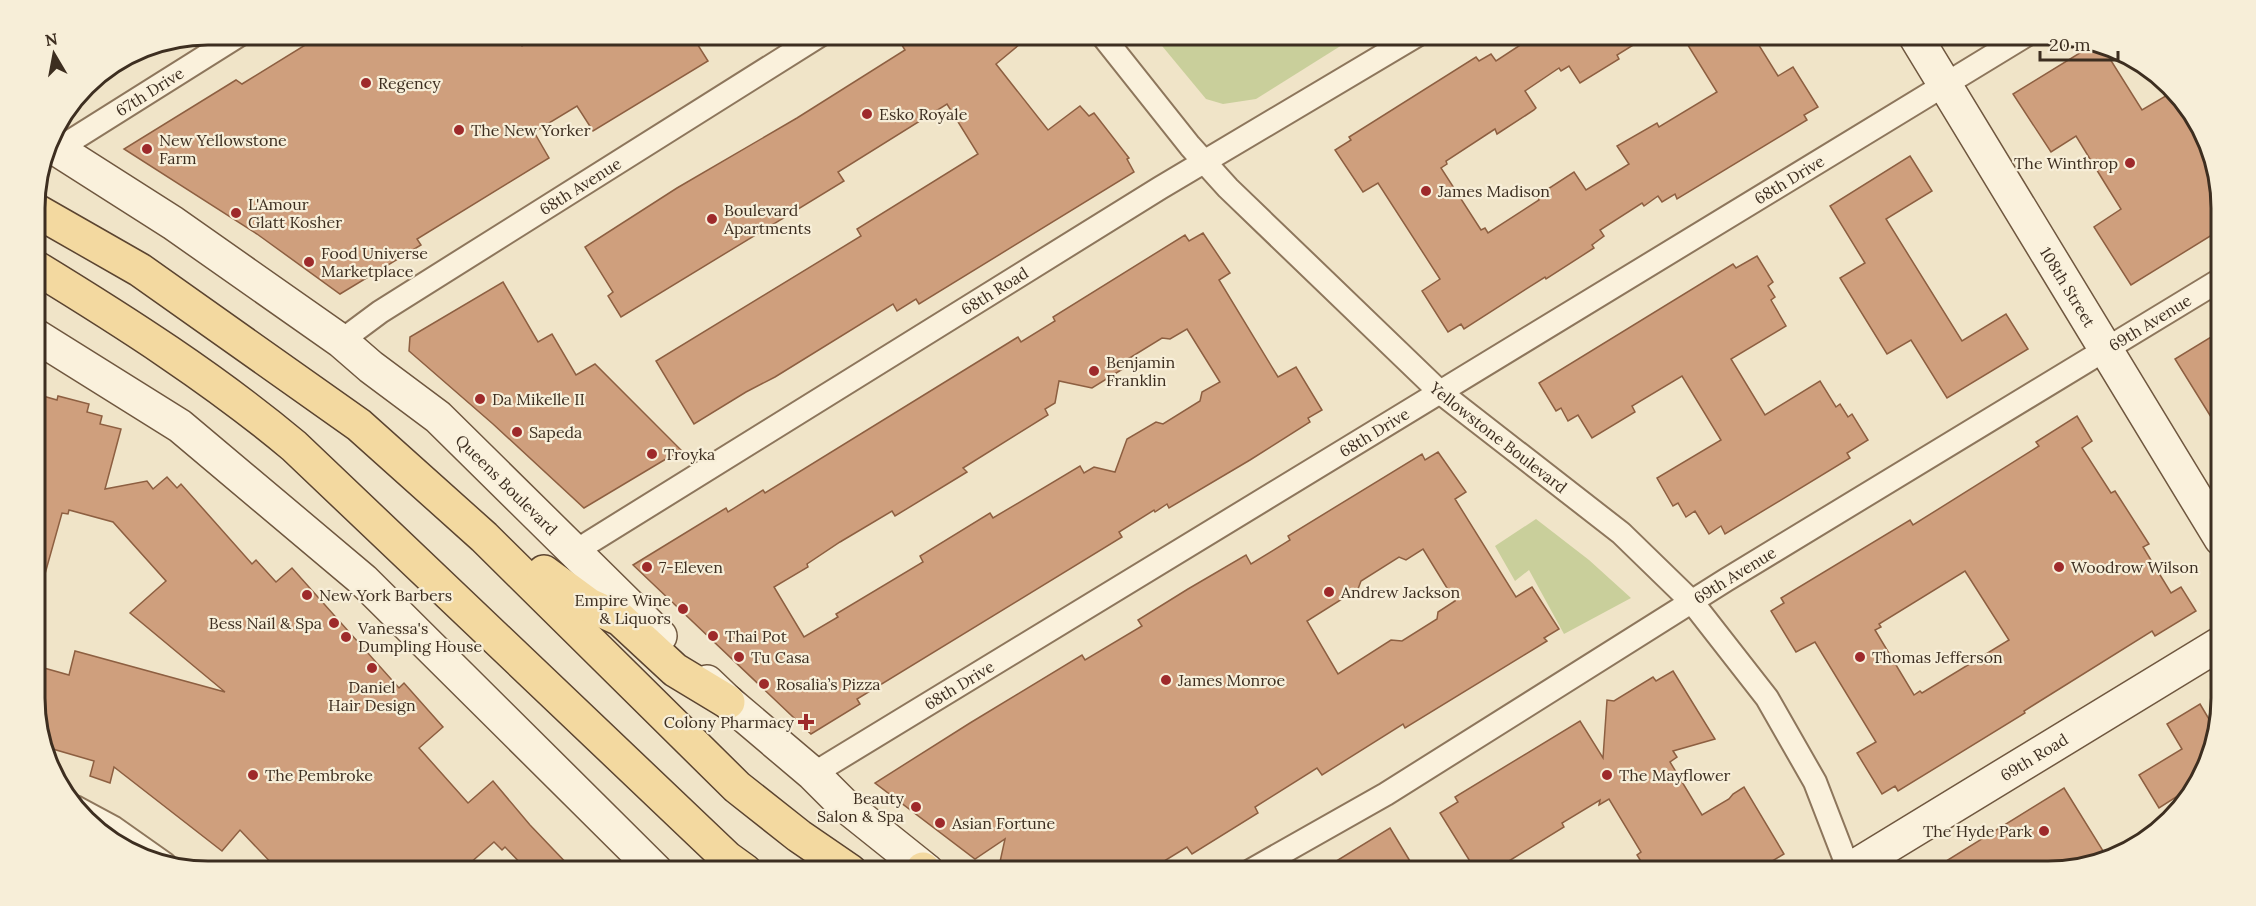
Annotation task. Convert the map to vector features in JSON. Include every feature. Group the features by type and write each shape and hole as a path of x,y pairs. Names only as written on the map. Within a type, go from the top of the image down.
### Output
{"main road":[{"path":"45,216 140,270 340,410 484,537 737,787 799,836 835,861"},
{"path":"45,273 114,315 252,411 302,452 731,861"},
{"path":"484,537 532,563 589,605 620,619 675,670 728,702"}],"street":[{"name":"67th Drive","path":"59,143 223,45"},
{"name":"68th Avenue","path":"341,341 380,312 805,45"},
{"name":"Yellowstone Boulevard","path":"1110,45 1203,162 1227,188 1442,393 1622,533 1692,602 1767,698 1815,782 1844,861"},
{"name":"68th Road","path":"574,552 1203,162 1400,45"},
{"name":"108th Street","path":"1921,45 2211,523"},
{"name":"68th Drive","path":"813,774 2010,45"},
{"name":"Queens Boulevard","path":"57,148 173,223 341,341 371,367 438,417 728,702 912,861"},
{"name":"69th Avenue","path":"1268,861 1386,794 1692,602 2211,286"},
{"path":"45,342 180,426 363,580 646,861"},
{"name":"69th Road","path":"1864,861 2211,649"},
{"path":"101,821 134,843"}],"green space":[{"path":"1161,45 1342,45 1256,99 1223,104 1206,99"},
{"path":"1536,519 1589,560 1631,598 1564,634 1529,570 1515,581 1495,546"}],"building":[{"path":"305,45 698,45 708,61 593,131 577,106 534,132 549,158 417,239 421,245 340,294 257,234 124,149 236,80 242,84"},
{"path":"902,45 1019,45 996,64 1048,130 1080,106 1089,116 1094,113 1129,158 1127,159 1134,172 919,304 916,299 897,311 893,304 694,424 656,361 861,236 857,229 978,154 947,104 838,172 844,181 621,317 608,296 613,292 585,247 677,188 797,118 905,50"},
{"path":"1520,45 1633,45 1617,55 1619,59 1580,83 1569,66 1561,71 1559,68 1525,91 1536,108 1534,110 1497,134 1495,129 1446,161 1447,164 1441,168 1481,230 1485,228 1488,233 1539,200 1537,196 1574,172 1586,190 1621,169 1629,164 1617,146 1657,123 1659,127 1717,92 1688,45 1759,45 1778,76 1793,67 1818,107 1804,115 1807,120 1677,199 1675,194 1662,202 1658,196 1644,206 1642,203 1600,230 1604,236 1592,245 1594,248 1464,329 1461,324 1448,332 1422,291 1440,279 1378,183 1363,192 1335,150 1351,140 1349,137 1476,57 1479,61 1491,54 1496,61"},
{"name":"The Winthrop","path":"2085,50 2109,58 2142,110 2166,96 2183,118 2199,146 2210,187 2211,236 2131,285 2094,227 2121,209 2076,136 2051,152 2013,94"},
{"path":"1910,156 1932,191 1886,219 1962,341 2006,314 2028,349 1947,398 1911,340 1887,354 1840,278 1865,263 1830,206"},
{"path":"1203,233 1230,273 1219,280 1278,377 1296,367 1322,410 1308,418 1310,422 1250,460 1169,508 1167,504 1155,512 1154,510 1119,532 1122,537 857,699 860,704 811,734 633,565 726,508 728,512 763,490 765,493 1018,337 1021,342 1055,321 1053,317 1185,235 1189,241","holes":["1187,329 1220,382 1202,392 1200,401 1163,424 1156,422 1127,439 1115,472 1094,467 1084,473 1080,466 993,518 990,513 920,556 923,562 836,614 838,617 804,637 774,587 808,567 807,564 840,542 892,511 895,516 967,472 963,468 1048,415 1045,409 1055,403 1059,381 1092,388 1126,367 1123,362 1162,338 1170,339"]},
{"path":"1757,256 1773,282 1768,286 1775,297 1771,300 1786,326 1731,359 1765,415 1820,381 1836,407 1840,404 1848,417 1852,414 1868,440 1847,453 1850,458 1725,534 1721,526 1709,534 1695,511 1686,517 1678,503 1673,506 1657,478 1721,440 1682,376 1632,406 1635,412 1592,438 1578,415 1568,421 1561,408 1556,411 1539,383 1733,264 1736,268"},
{"path":"503,282 538,342 552,334 576,375 595,364 681,450 584,508 409,351 410,337"},
{"path":"2211,337 2211,417 2175,359"},
{"path":"58,396 89,404 87,412 102,416 100,424 121,429 105,489 147,481 153,489 167,477 177,488 181,484 252,564 256,560 276,582 292,568 399,688 404,683 443,727 419,748 468,803 493,781 564,861 518,861 505,847 502,850 494,842 472,861 269,861 240,830 222,851 114,767 110,783 90,776 94,761 54,749 45,708 45,668 69,675 75,651 225,692 130,613 166,581 113,522 69,510 68,514 62,513 45,574 45,397 57,400"},
{"path":"2077,416 2092,441 2082,448 2111,493 2115,491 2149,544 2143,547 2171,593 2181,587 2196,611 2155,636 2152,631 1898,791 1895,786 1882,794 1857,753 1876,742 1815,642 1796,652 1771,611 1784,603 1781,598 1910,520 1913,525 2039,446 2036,442","holes":["1965,571 2009,640 1922,693 1920,691 1914,695 1875,630 1881,627 1879,624"]},
{"path":"1438,452 1466,492 1455,499 1516,597 1532,587 1559,629 1544,638 1547,641 1405,728 1403,724 1322,775 1317,768 1255,807 1258,813 1192,854 1187,847 1164,861 1000,861 1005,839 975,859 875,783 1082,655 1085,660 1142,626 1138,620 1246,555 1251,564 1290,540 1288,536 1422,454 1425,460","holes":["1423,549 1455,601 1438,612 1437,619 1402,641 1391,640 1338,674 1307,621 1358,589 1361,581 1399,557 1406,560"]},
{"name":"The Mayflower","path":"1673,671 1715,739 1673,751 1677,757 1670,762 1702,815 1744,787 1784,854 1772,861 1641,861 1637,855 1641,852 1609,799 1599,805 1600,800 1562,823 1564,827 1509,861 1470,861 1440,813 1458,802 1455,797 1580,721 1603,758 1607,700 1614,701 1653,677 1656,681"},
{"path":"2200,704 2210,720 2194,770 2178,796 2159,808 2139,775 2182,749 2167,724"},
{"name":"The Hyde Park","path":"2064,788 2103,851 2080,858 2058,861 1946,861"},
{"path":"1390,828 1410,861 1336,861"}],"place":[{"name":"Regency","path":"366,83"},
{"name":"Esko Royale","path":"867,114"},
{"name":"The New Yorker","path":"459,130"},
{"name":"New Yellowstone Farm","path":"147,149"},
{"name":"The Winthrop","path":"2130,163"},
{"name":"James Madison","path":"1426,191"},
{"name":"L'Amour Glatt Kosher","path":"236,213"},
{"name":"Boulevard Apartments","path":"712,219"},
{"name":"Food Universe Marketplace","path":"309,262"},
{"name":"Benjamin Franklin","path":"1094,371"},
{"name":"Da Mikelle II","path":"480,399"},
{"name":"Sapeda","path":"517,432"},
{"name":"Troyka","path":"652,454"},
{"name":"7-Eleven","path":"647,567"},
{"name":"Woodrow Wilson","path":"2059,567"},
{"name":"Andrew Jackson","path":"1329,592"},
{"name":"New York Barbers","path":"307,595"},
{"name":"Empire Wine & Liquors","path":"683,609"},
{"name":"Bess Nail & Spa","path":"334,623"},
{"name":"Thai Pot","path":"713,636"},
{"name":"Vanessa's Dumpling House","path":"346,637"},
{"name":"Tu Casa","path":"739,657"},
{"name":"Thomas Jefferson","path":"1860,657"},
{"name":"Daniel Hair Design","path":"372,668"},
{"name":"James Monroe","path":"1166,680"},
{"name":"Rosalia’s Pizza","path":"764,684"},
{"name":"Colony Pharmacy","path":"806,722"},
{"name":"The Pembroke","path":"253,775"},
{"name":"The Mayflower","path":"1607,775"},
{"name":"Beauty Salon & Spa","path":"916,807"},
{"name":"Asian Fortune","path":"940,823"},
{"name":"The Hyde Park","path":"2044,831"}]}
